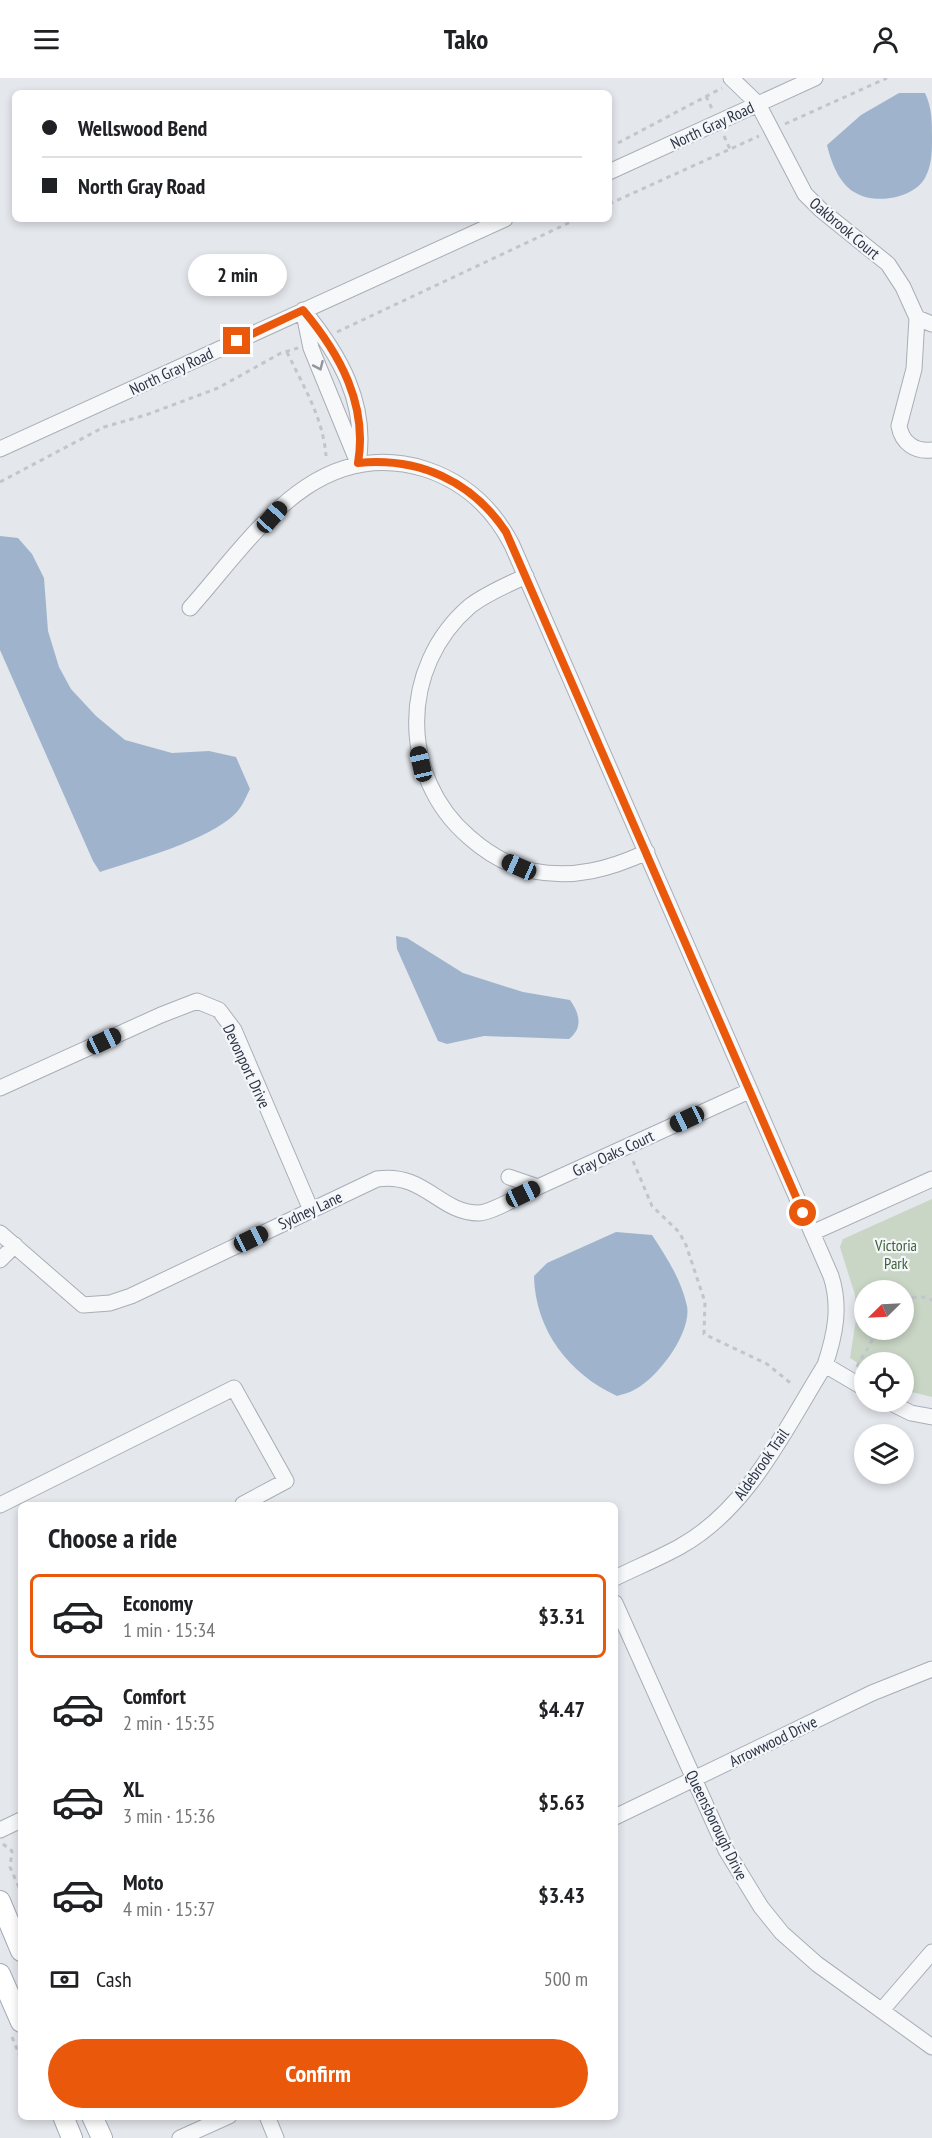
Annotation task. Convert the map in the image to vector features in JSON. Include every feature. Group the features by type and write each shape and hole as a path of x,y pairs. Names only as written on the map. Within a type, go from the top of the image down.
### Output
{"main road":[{"path":"0,1901 18,1944"},
{"path":"0,1974 18,2015"},
{"path":"65,2120 72,2138"},
{"path":"94,2120 102,2138"}],"street":[{"name":"North Gray Road","path":"612,171 815,78"},
{"name":"Oakbrook Court","path":"733,80 758,104 805,194 821,210 888,264 903,287 917,318 914,369 898,426 902,437 909,445 920,451 932,450"},
{"name":"North Gray Road","path":"0,449 498,222"},
{"path":"303,310 326,337 357,404 362,439 358,463"},
{"path":"303,310 310,343 334,401 347,442 358,463"},
{"path":"917,318 932,324"},
{"path":"190,608 293,496 317,479 358,463"},
{"name":"Aldebrook Trail","path":"358,463 408,464 436,473 462,486 497,519 513,545 831,1276 837,1304 832,1344 825,1365 745,1491 722,1516 683,1546 618,1577"},
{"path":"526,576 495,590 470,607 446,632 431,655 420,686 416,714 418,752 426,780 455,825 478,845 519,867 555,874 583,873 616,866 647,852"},
{"name":"Devonport Drive","path":"0,1088 197,1001 219,1010 234,1030 311,1210"},
{"name":"Gray Oaks Court","path":"538,1187 749,1091"},
{"name":"Sydney Lane","path":"0,1233 83,1305 96,1306 131,1296 377,1179 394,1176 412,1181 457,1209 482,1213 538,1187"},
{"path":"509,1177 538,1187"},
{"path":"812,1233 932,1179"},
{"path":"0,1260 15,1245"},
{"path":"825,1365 854,1382"},
{"path":"0,1505 28,1499 234,1388 286,1481 247,1502"},
{"path":"909,1412 932,1417"},
{"name":"Queensborough Drive","path":"618,1610 734,1866 760,1907 782,1933 817,1964 932,2047"},
{"name":"Arrowwood Drive","path":"618,1816 872,1693 932,1669"},
{"path":"0,1830 18,1821"},
{"path":"882,2010 932,1952"},
{"path":"180,2138 220,2120"},
{"path":"269,2120 276,2138"}],"path":[{"path":"784,125 887,78"},
{"path":"618,143 733,80"},
{"path":"612,203 763,134"},
{"path":"326,337 571,222"},
{"path":"0,482 104,427 218,388 286,351 310,343"},
{"path":"286,351 317,414 324,435 326,456"},
{"path":"633,1161 652,1206 679,1232 686,1245 705,1302 704,1334 767,1364 793,1385"},
{"path":"914,1297 932,1300"},
{"path":"865,1352 874,1340"},
{"path":"4,1848 12,1851 10,1867 18,1885"}],"green space":[{"name":"Victoria Park","path":"932,1199 932,1397 914,1393 914,1352 854,1352 854,1361 850,1358 854,1332 854,1340 914,1340 914,1280 854,1280 854,1292 840,1247 843,1239"}],"water":[{"path":"899,93 925,93 931,115 932,138 929,168 919,185 903,195 882,199 862,196 849,188 840,178 827,145 861,115"},
{"path":"0,536 18,538 32,554 44,578 48,631 59,667 71,689 96,716 125,740 172,753 209,751 236,757 250,789 236,813 224,823 191,841 100,872 93,861 0,650"},
{"path":"396,936 407,938 463,973 523,992 570,1000 578,1016 576,1030 569,1039 484,1036 447,1044 438,1041 397,949"},
{"path":"616,1232 652,1235 677,1278 687,1306 684,1329 662,1366 643,1384 617,1396 584,1376 558,1348 541,1314 534,1276 547,1263"}],"route":[{"path":"237,341 303,310 329,341 357,404 362,439 358,463 408,464 450,478 475,495 506,532 803,1213"}]}
